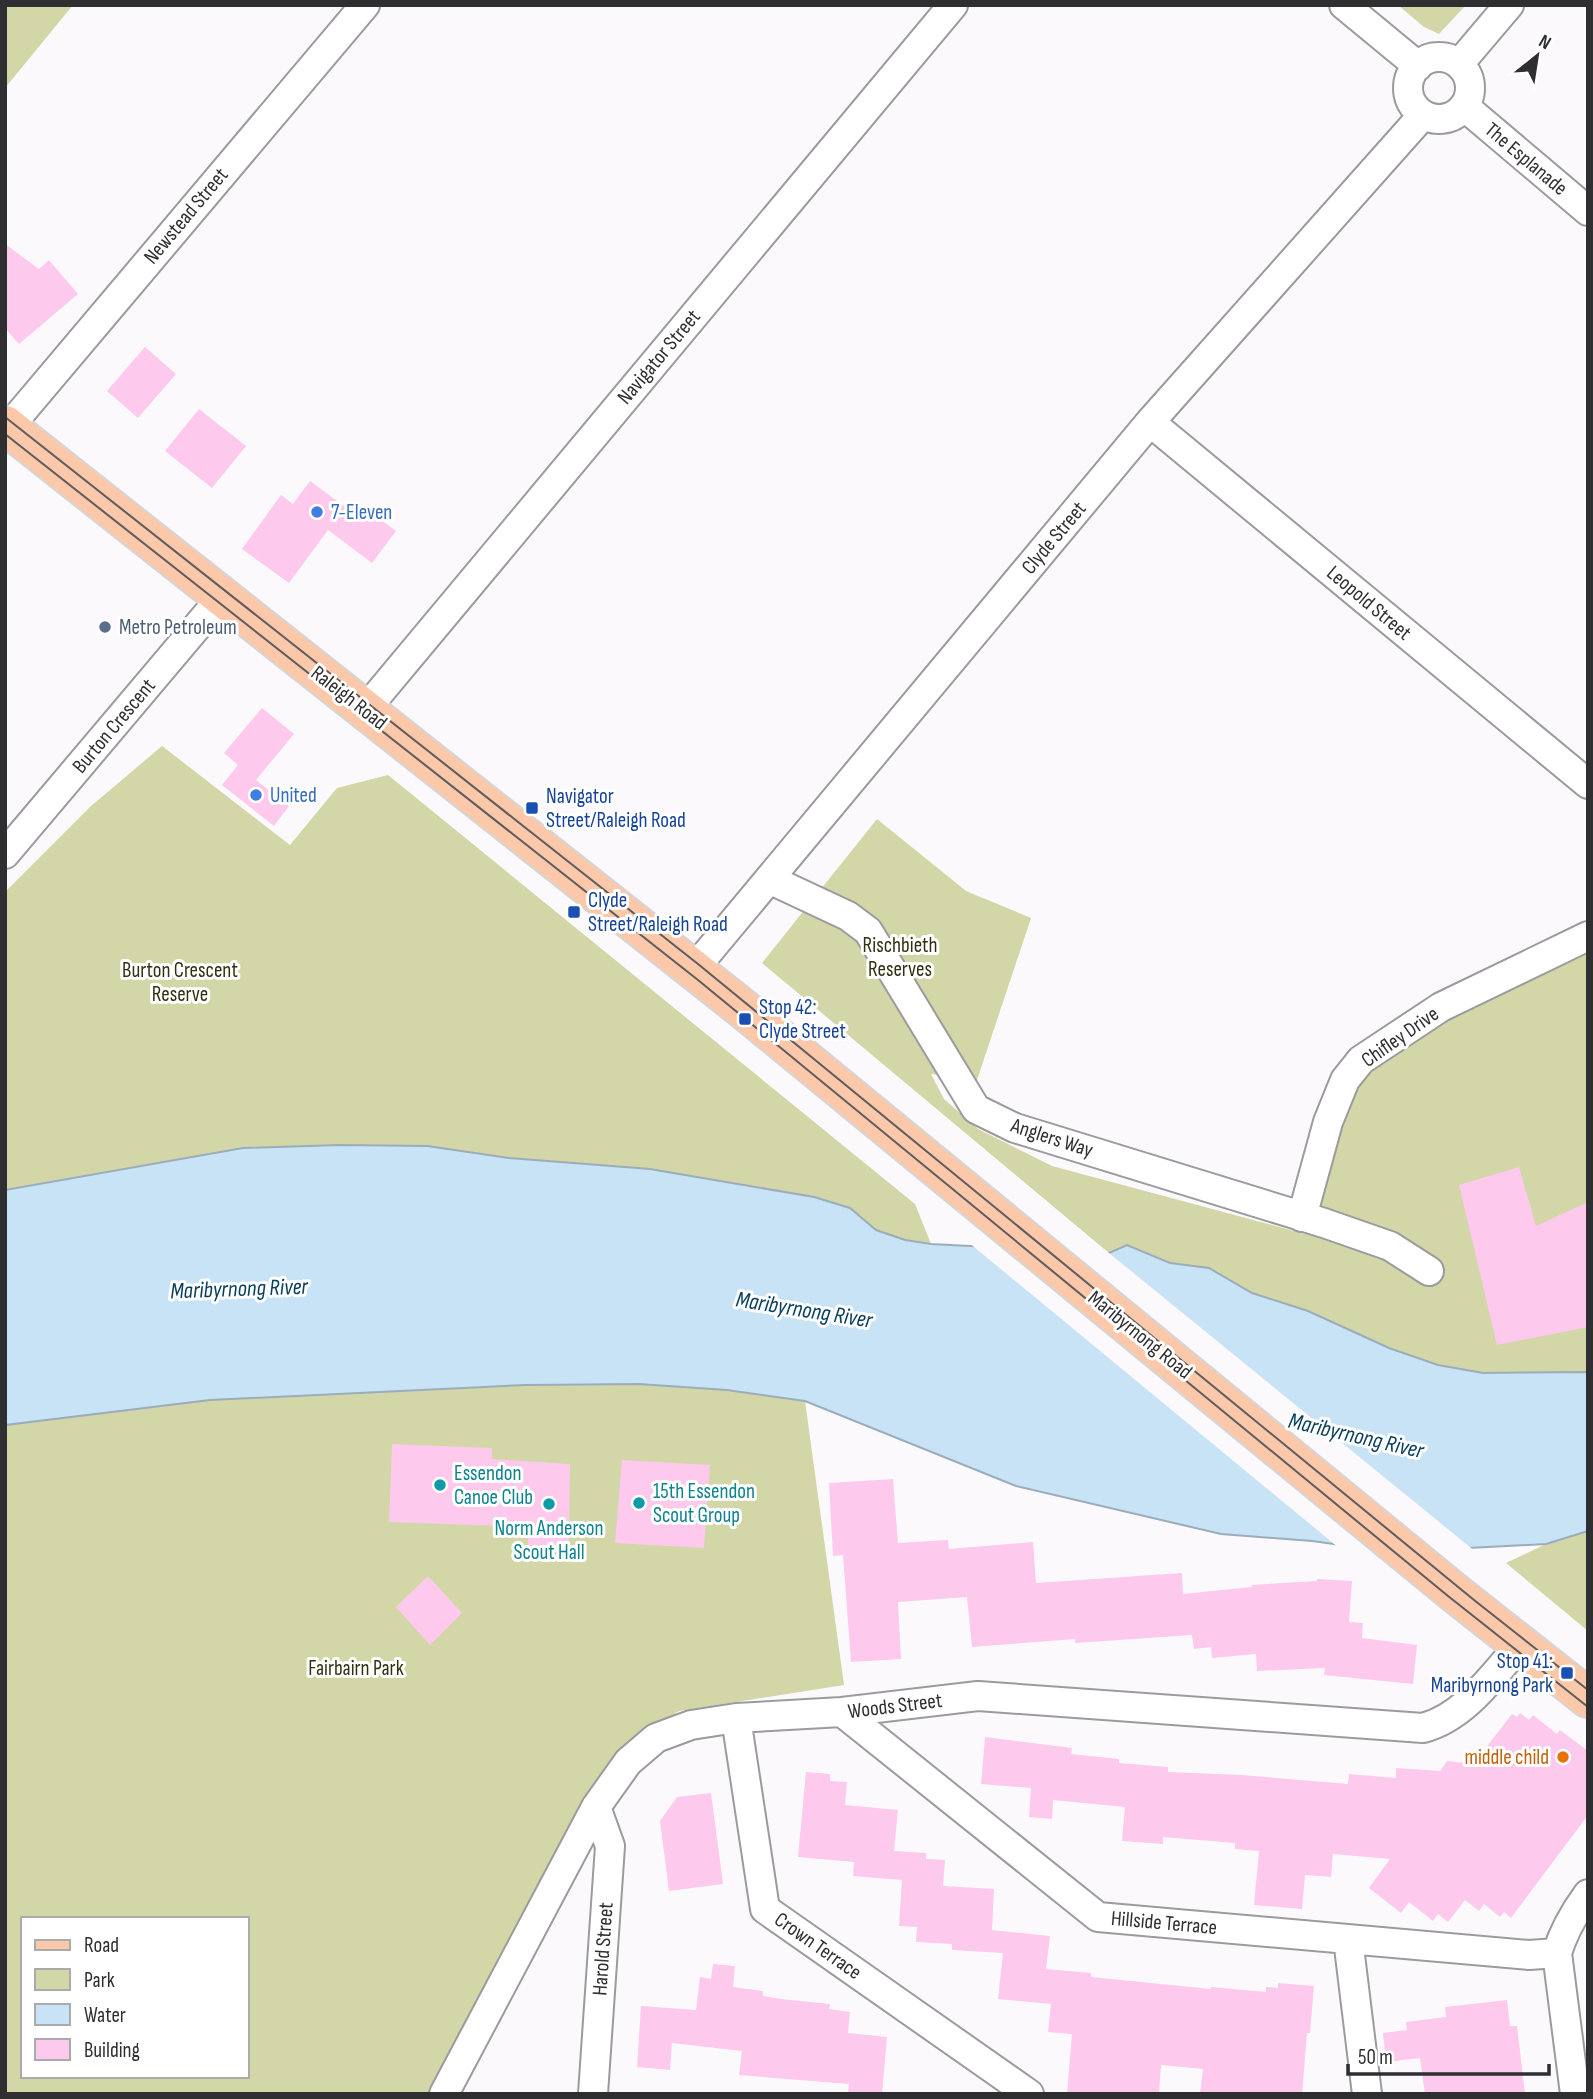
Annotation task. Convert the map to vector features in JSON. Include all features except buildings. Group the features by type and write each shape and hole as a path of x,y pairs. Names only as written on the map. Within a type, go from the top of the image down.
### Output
{"main road":[{"name":"Raleigh Road","path":"7,426 694,969"},
{"name":"Maribyrnong Road","path":"694,969 1428,1571 1588,1698"}],"street":[{"name":"Newstead Street","path":"7,426 365,5"},
{"name":"Navigator Street","path":"365,710 953,5"},
{"path":"1344,5 1418,66"},
{"path":"1459,64 1509,5"},
{"path":"1437,58 1459,64 1470,83 1470,94 1465,107 1447,119 1436,119 1423,114 1410,98 1410,80 1418,66 1437,58"},
{"name":"The Esplanade","path":"1465,107 1588,211"},
{"name":"Clyde Street","path":"694,969 1150,422 1423,114"},
{"name":"Leopold Street","path":"1150,422 1588,784"},
{"name":"Burton Crescent","path":"5,855 222,597"},
{"name":"Anglers Way","path":"769,879 848,916 868,931 976,1109 1015,1128 1302,1216 1390,1246 1429,1272"},
{"name":"Chifley Drive","path":"1302,1216 1328,1122 1345,1080 1361,1060 1441,1007 1588,936"},
{"name":"Woods Street","path":"444,2094 596,1807 628,1762 656,1738 691,1725 736,1718 842,1712 978,1696 1423,1728 1448,1718 1470,1700 1520,1645"},
{"name":"Hillside Terrace","path":"842,1712 1098,1917 1529,1955 1558,1953"},
{"name":"Crown Terrace","path":"736,1718 765,1909 1029,2094"},
{"name":"Harold Street","path":"593,2094 610,1846 596,1807"},
{"path":"1575,2094 1558,1953 1567,1925 1588,1894"},
{"path":"1348,1939 1367,2094"}],"green space":[{"path":"5,5 73,5 5,88"},
{"path":"1398,5 1466,5 1439,34 1424,27"},
{"name":"Burton Crescent Reserve","path":"162,746 290,845 337,788 388,775 915,1204 931,1244 905,1240 876,1230 850,1208 814,1197 650,1169 509,1158 427,1146 243,1148 5,1190 5,892 90,807"},
{"name":"Rischbieth Reserves","path":"877,819 966,891 1031,918 977,1080 931,1074 944,1099 978,1129 1052,1166 1309,1235 1347,1100 1366,1071 1408,1039 1588,949 1588,1372 1483,1373 1438,1365 1389,1348 1308,1311 1252,1293 1209,1268 1170,1263 1127,1245 1109,1253 762,963"},
{"name":"Fairbairn Park","path":"639,1384 727,1390 805,1401 844,1685 679,1711 650,1729 441,2094 5,2094 5,1425 210,1400 525,1385"},
{"path":"1588,1531 1588,1631 1506,1563 1546,1544"}],"water":[{"name":"Maribyrnong River","path":"427,1146 509,1158 650,1169 814,1197 850,1208 876,1230 905,1240 931,1244 1109,1253 1127,1245 1170,1263 1209,1268 1252,1293 1308,1311 1389,1348 1438,1365 1483,1373 1588,1372 1588,1531 1546,1544 1391,1552 1312,1541 1221,1534 1016,1486 805,1401 727,1390 639,1384 525,1385 210,1400 5,1425 5,1190 243,1148"}],"pier":[{"path":"968,1242 1104,1249 1476,1552 1391,1555 1339,1548"}],"tram line":[{"path":"5,417 698,964 1474,1600 1588,1690"},
{"path":"5,434 698,980 1448,1596 1588,1707"}],"place":[{"name":"7-Eleven","path":"317,512"},
{"name":"Metro Petroleum","path":"105,627"},
{"name":"United","path":"256,795"},
{"name":"Navigator Street/Raleigh Road","path":"532,808"},
{"name":"Clyde Street/Raleigh Road","path":"574,912"},
{"name":"Stop 42: Clyde Street","path":"745,1019"},
{"name":"Essendon Canoe Club","path":"440,1485"},
{"name":"15th Essendon Scout Group","path":"639,1503"},
{"name":"Norm Anderson Scout Hall","path":"549,1504"},
{"name":"Stop 41: Maribyrnong Park","path":"1567,1673"},
{"name":"middle child","path":"1563,1757"}]}
